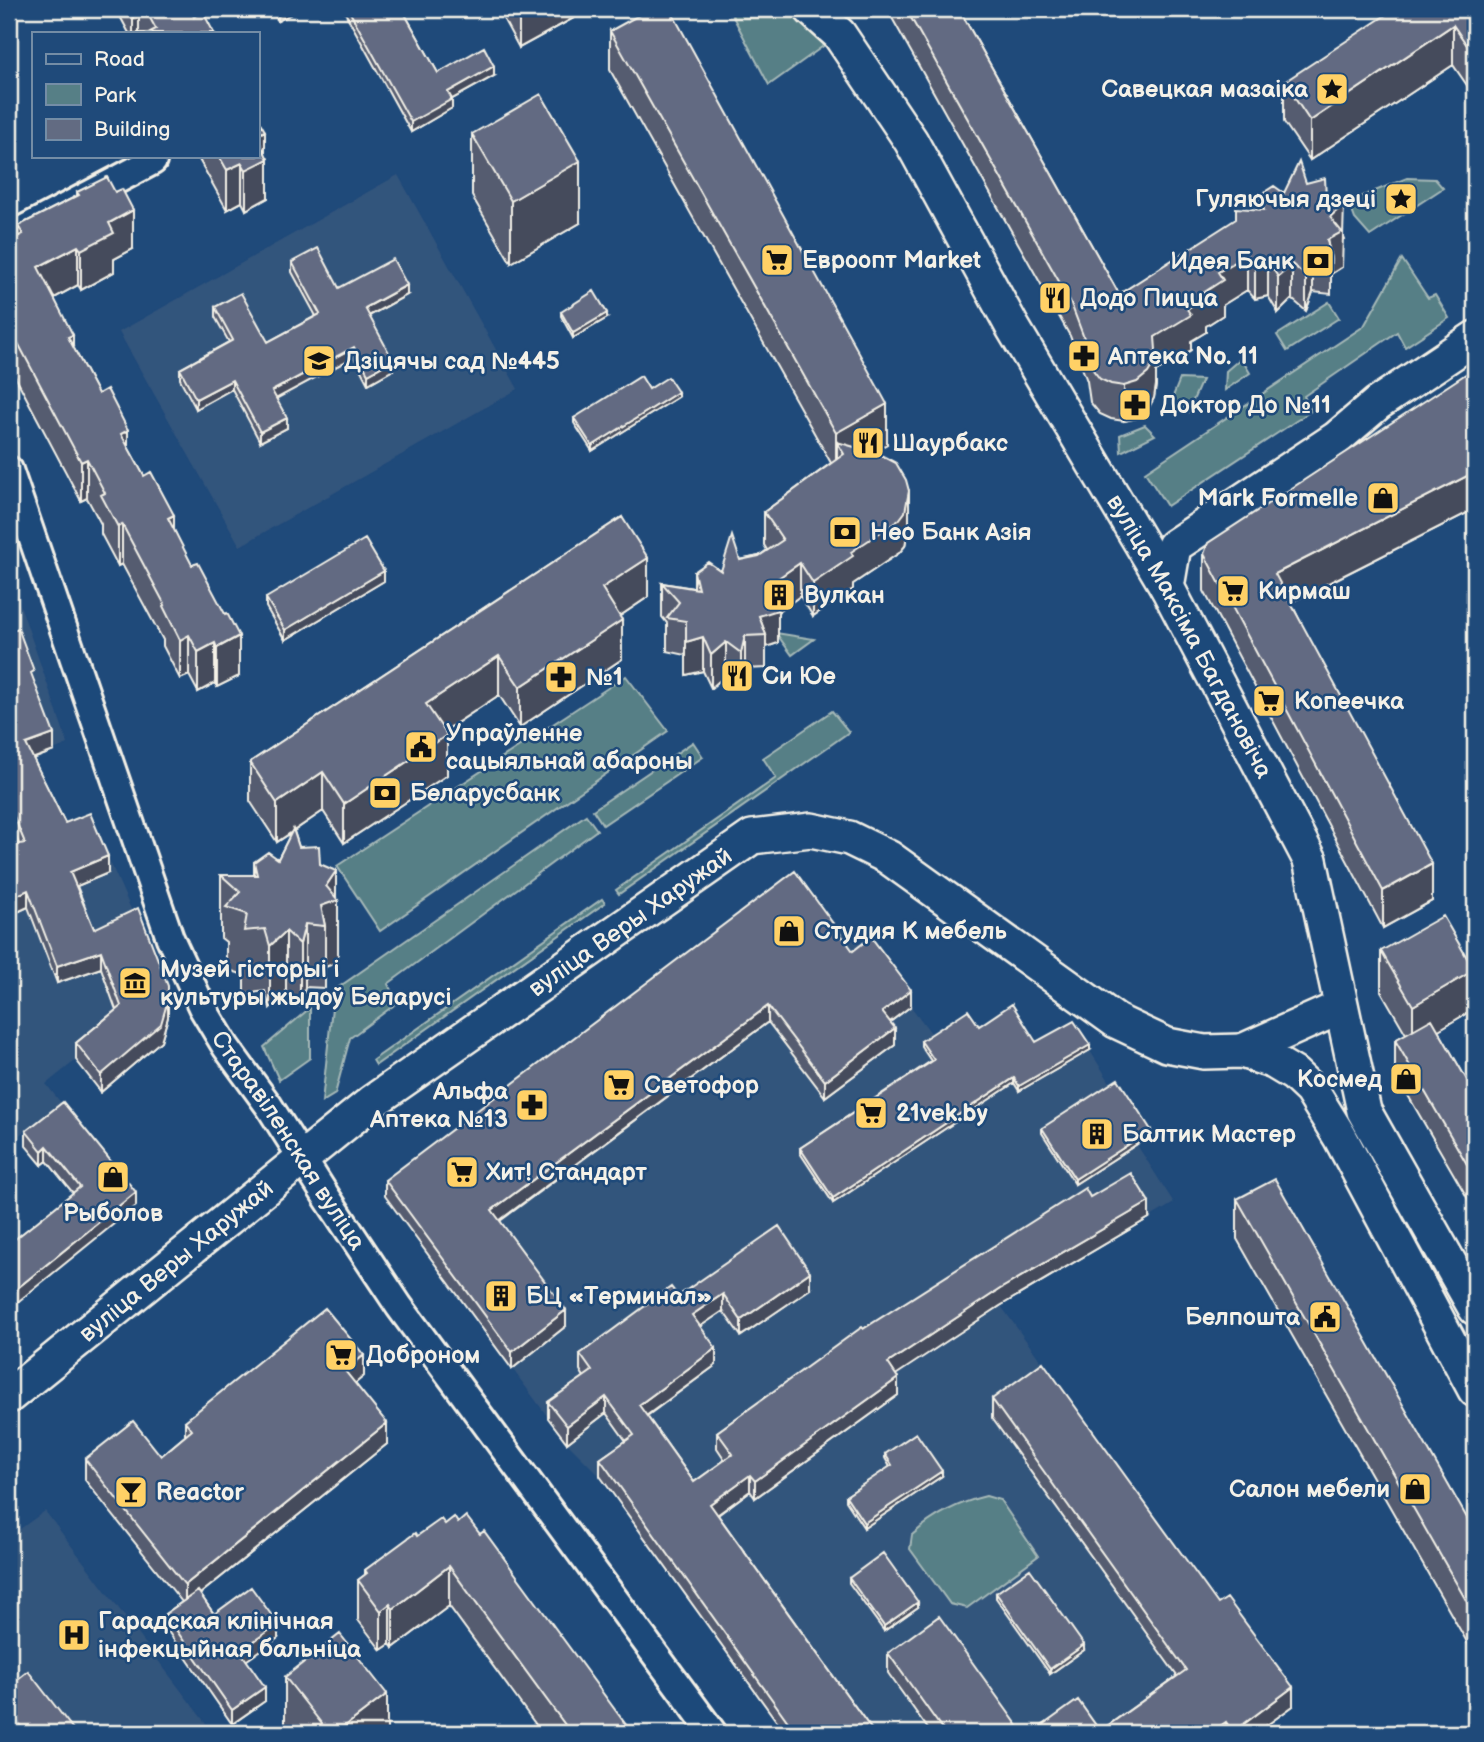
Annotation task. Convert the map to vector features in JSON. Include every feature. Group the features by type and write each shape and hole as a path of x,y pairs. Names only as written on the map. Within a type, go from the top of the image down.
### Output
{"main road":[{"name":"вуліца Максіма Багдановіча","path":"811,9 839,34 911,141 1012,326 1167,587 1310,860 1364,1111 1475,1308"},
{"path":"1167,587 1174,546 1337,438 1378,403 1475,338"},
{"path":"1134,529 1164,531 1181,523 1246,484 1327,429 1378,403"},
{"name":"вуліца Веры Харужай","path":"9,1395 383,1095 752,836 811,830 849,838 888,857 1116,1021 1167,1045 1185,1050 1242,1051 1274,1062 1294,1074 1311,1090 1366,1184 1475,1390"},
{"path":"1242,1051 1341,1007"}],"street":[{"path":"9,237 153,161"},
{"name":"Старавіленская вуліца","path":"9,470 170,938 202,1007 226,1047 270,1106 399,1306 713,1733"}],"shaded area":[{"name":"Дзіцячы сад №445","path":"398,175 518,389 240,546 119,332"},
{"path":"9,573 68,744 26,761 65,840 95,828 138,925 168,1004 168,1017 164,1031 101,1092 76,1060 46,1084 61,1103 9,1143"},
{"path":"795,888 871,954 934,1037 979,1030 1036,1047 1074,1026 1113,1087 1151,1135 1137,1145 1174,1203 1001,1306 1227,1617 1256,1733 785,1733 600,1476 567,1443 385,1196"},
{"name":"Гарадская клінічная інфекцыйная бальніца","path":"45,1511 213,1733 9,1733 9,1537"}],"green space":[{"path":"729,9 791,9 829,42 769,85"},
{"path":"1407,178 1435,179 1443,188 1370,236 1355,219 1351,208 1360,197"},
{"path":"1402,259 1428,298 1435,295 1449,318 1405,347 1397,332 1304,396 1311,411 1167,506 1145,472 1364,326"},
{"path":"1329,302 1339,318 1287,351 1277,335"},
{"path":"1241,358 1250,373 1225,390 1226,371"},
{"path":"1180,379 1202,380 1188,412 1172,399"},
{"path":"1145,425 1155,435 1121,452 1120,435"},
{"path":"776,633 814,639 792,655"},
{"path":"626,676 668,731 380,931 337,866"},
{"path":"832,711 849,732 619,894 616,890 776,778 763,758"},
{"path":"693,742 703,757 603,825 593,810"},
{"path":"586,815 597,830 388,984 397,1003 350,1038 335,1094 322,1102 333,998 339,987"},
{"path":"602,899 605,903 376,1065 373,1060"},
{"path":"310,1008 310,1058 279,1080 264,1047"},
{"path":"986,1496 1000,1500 1038,1556 967,1608 950,1604 910,1549 912,1535 946,1511"}],"building":[{"path":"145,9 190,9 194,17 203,12 213,32 150,32 156,29"},
{"path":"273,9 292,9 278,16"},
{"path":"348,9 402,9 438,73 484,47 494,66 448,92 452,99 411,122"},
{"path":"513,9 539,9 519,20"},
{"path":"650,9 670,9 887,404 836,433 610,31"},
{"path":"906,9 959,9 1119,294 1236,219 1236,208 1264,210 1260,195 1274,186 1284,193 1299,162 1306,183 1325,178 1326,198 1344,204 1330,217 1342,232 1327,240 1331,259 1313,257 1306,276 1292,264 1278,277 1268,261 1255,264 1247,255 1218,272 1223,280 1203,293 1206,297 1187,309 1191,315 1155,337 1154,363 1148,373 1137,382 1124,386 1100,379 1090,366 1087,346 1070,301"},
{"path":"1395,9 1475,9 1475,53 1473,54 1453,25 1310,121 1284,82"},
{"path":"541,94 580,161 511,201 472,134"},
{"path":"259,120 265,131 259,134"},
{"path":"259,141 268,159 246,170 242,163 227,170 220,158 259,158"},
{"path":"107,177 115,192 122,189 133,210 109,223 114,233 81,250 78,246 38,267 73,335 68,337 98,394 107,389 128,430 121,434 144,476 151,472 174,515 168,518 192,565 198,563 239,636 217,648 215,643 198,652 189,635 180,640 163,606 165,605 122,524 118,527 101,495 105,493 87,459 81,462 9,326 9,241 23,234 18,226 79,195 77,192"},
{"path":"318,248 339,288 393,259 407,285 365,308 393,360 368,374 354,347 272,391 287,418 260,432 232,380 196,399 180,369 233,340 215,307 241,293 268,342 320,314 292,262"},
{"path":"594,291 607,313 573,333 561,312"},
{"path":"1475,368 1475,472 1275,574 1432,864 1383,891 1204,554 1208,543"},
{"path":"641,376 649,389 668,377 678,392 592,446 574,418"},
{"path":"837,442 879,454 896,463 909,491 905,512 899,520 851,552 853,556 813,583 800,563 774,581 765,594 778,610 759,616 766,635 745,636 741,653 726,642 711,655 703,637 686,642 686,621 667,618 679,602 662,583 698,589 694,572 708,562 721,571 732,536 740,560 759,556 783,540 764,512 844,454"},
{"path":"622,517 648,558 602,588 622,620 520,687 499,656 426,704 447,735 344,804 323,772 277,803 250,762"},
{"path":"365,539 384,571 285,630 266,598"},
{"path":"18,628 34,671 31,673 54,734 26,744 65,823 90,813 108,856 70,872 94,929 138,908 168,986 168,1000 161,1024 101,1075 76,1043 121,1006 101,951 57,966 28,890 9,899 9,846 25,843 9,809 9,632"},
{"path":"293,829 299,847 319,846 320,864 336,871 326,886 338,900 321,906 325,926 305,924 300,944 286,931 270,946 265,929 244,931 247,914 226,907 240,892 221,875 257,875 254,862 268,852 278,859"},
{"path":"795,871 853,951 871,937 911,990 882,1012 895,1028 825,1081 768,1006 492,1210 566,1310 512,1352 385,1180"},
{"path":"1443,916 1474,970 1413,1006 1381,951"},
{"path":"1012,1004 1036,1042 1074,1021 1090,1045 1019,1086 1014,1078 833,1198 800,1148 934,1060 921,1041 968,1010 979,1026"},
{"path":"1432,1019 1475,1094 1475,1178 1395,1040"},
{"name":"Балтик Мастер","path":"1118,1079 1151,1130 1075,1179 1042,1128"},
{"path":"63,1102 136,1192 9,1295 9,1244 80,1187 47,1146 42,1151 26,1131"},
{"path":"1131,1173 1149,1202 1000,1289 888,1363 898,1378 755,1481 750,1475 710,1504 874,1733 796,1733 600,1459 634,1435 606,1397 567,1426 548,1402 592,1371 580,1354 671,1287 678,1296 779,1226 810,1272 741,1320 723,1294 692,1315 716,1348 639,1405 694,1482 733,1454 717,1432 862,1327 863,1329 1085,1188 1090,1197"},
{"path":"1275,1179 1475,1532 1475,1616 1237,1199"},
{"path":"325,1308 364,1355 345,1371 387,1423 185,1585 85,1459 133,1421 161,1456 192,1430 185,1421"},
{"path":"1043,1362 1218,1604 1227,1598 1293,1687 1233,1732 1226,1722 1210,1733 1032,1733 1078,1700 1100,1731 1186,1670 992,1399"},
{"path":"916,1433 942,1471 864,1523 846,1496 892,1465 885,1454"},
{"path":"466,1516 480,1534 484,1531 632,1733 571,1733 449,1566 393,1609 390,1604 381,1611 358,1580 367,1573 365,1570 415,1533 417,1536 441,1519 445,1524 454,1517 458,1523"},
{"path":"883,1553 918,1602 884,1626 849,1578"},
{"path":"1030,1569 1084,1645 1050,1669 996,1593"},
{"path":"251,1587 278,1624 240,1651 265,1687 232,1710 165,1614 198,1591 214,1614"},
{"path":"939,1616 1023,1733 945,1733 888,1653"},
{"path":"340,1634 387,1694 336,1733 329,1733 285,1677"},
{"path":"28,1671 76,1733 26,1733 16,1720 9,1726 9,1686"}],"place":[{"name":"Савецкая мазаіка","path":"1332,89"},
{"name":"Гуляючыя дзеці","path":"1401,199"},
{"name":"Евроопт Market","path":"777,260"},
{"name":"Идея Банк","path":"1318,261"},
{"name":"Додо Пицца","path":"1055,298"},
{"name":"Аптека No. 11","path":"1084,356"},
{"name":"Дзіцячы сад №445","path":"319,361"},
{"name":"Доктор До №11","path":"1135,405"},
{"name":"Шаурбакс","path":"868,443"},
{"name":"Mark Formelle","path":"1383,498"},
{"name":"Нео Банк Азія","path":"845,532"},
{"name":"Кирмаш","path":"1233,591"},
{"name":"Вулкан","path":"779,595"},
{"name":"Cи Юе","path":"737,676"},
{"name":"№1","path":"561,677"},
{"name":"Копеечка","path":"1269,701"},
{"name":"Упраўленне сацыяльнай абароны","path":"421,747"},
{"name":"Беларусбанк","path":"385,793"},
{"name":"Студия К мебель","path":"789,931"},
{"name":"Музей гісторыі і культуры жыдоў Беларусі","path":"135,983"},
{"name":"Космед","path":"1406,1079"},
{"name":"Светофор","path":"619,1085"},
{"name":"Альфа Аптека №13","path":"532,1105"},
{"name":"21vek.by","path":"871,1113"},
{"name":"Балтик Мастер","path":"1097,1134"},
{"name":"Хит! Стандарт","path":"462,1172"},
{"name":"Рыболов","path":"113,1177"},
{"name":"БЦ «Терминал»","path":"501,1296"},
{"name":"Белпошта","path":"1325,1317"},
{"name":"Доброном","path":"341,1355"},
{"name":"Салон мебели","path":"1415,1489"},
{"name":"Reactor","path":"131,1492"},
{"name":"Гарадская клінічная інфекцыйная бальніца","path":"74,1635"}]}
